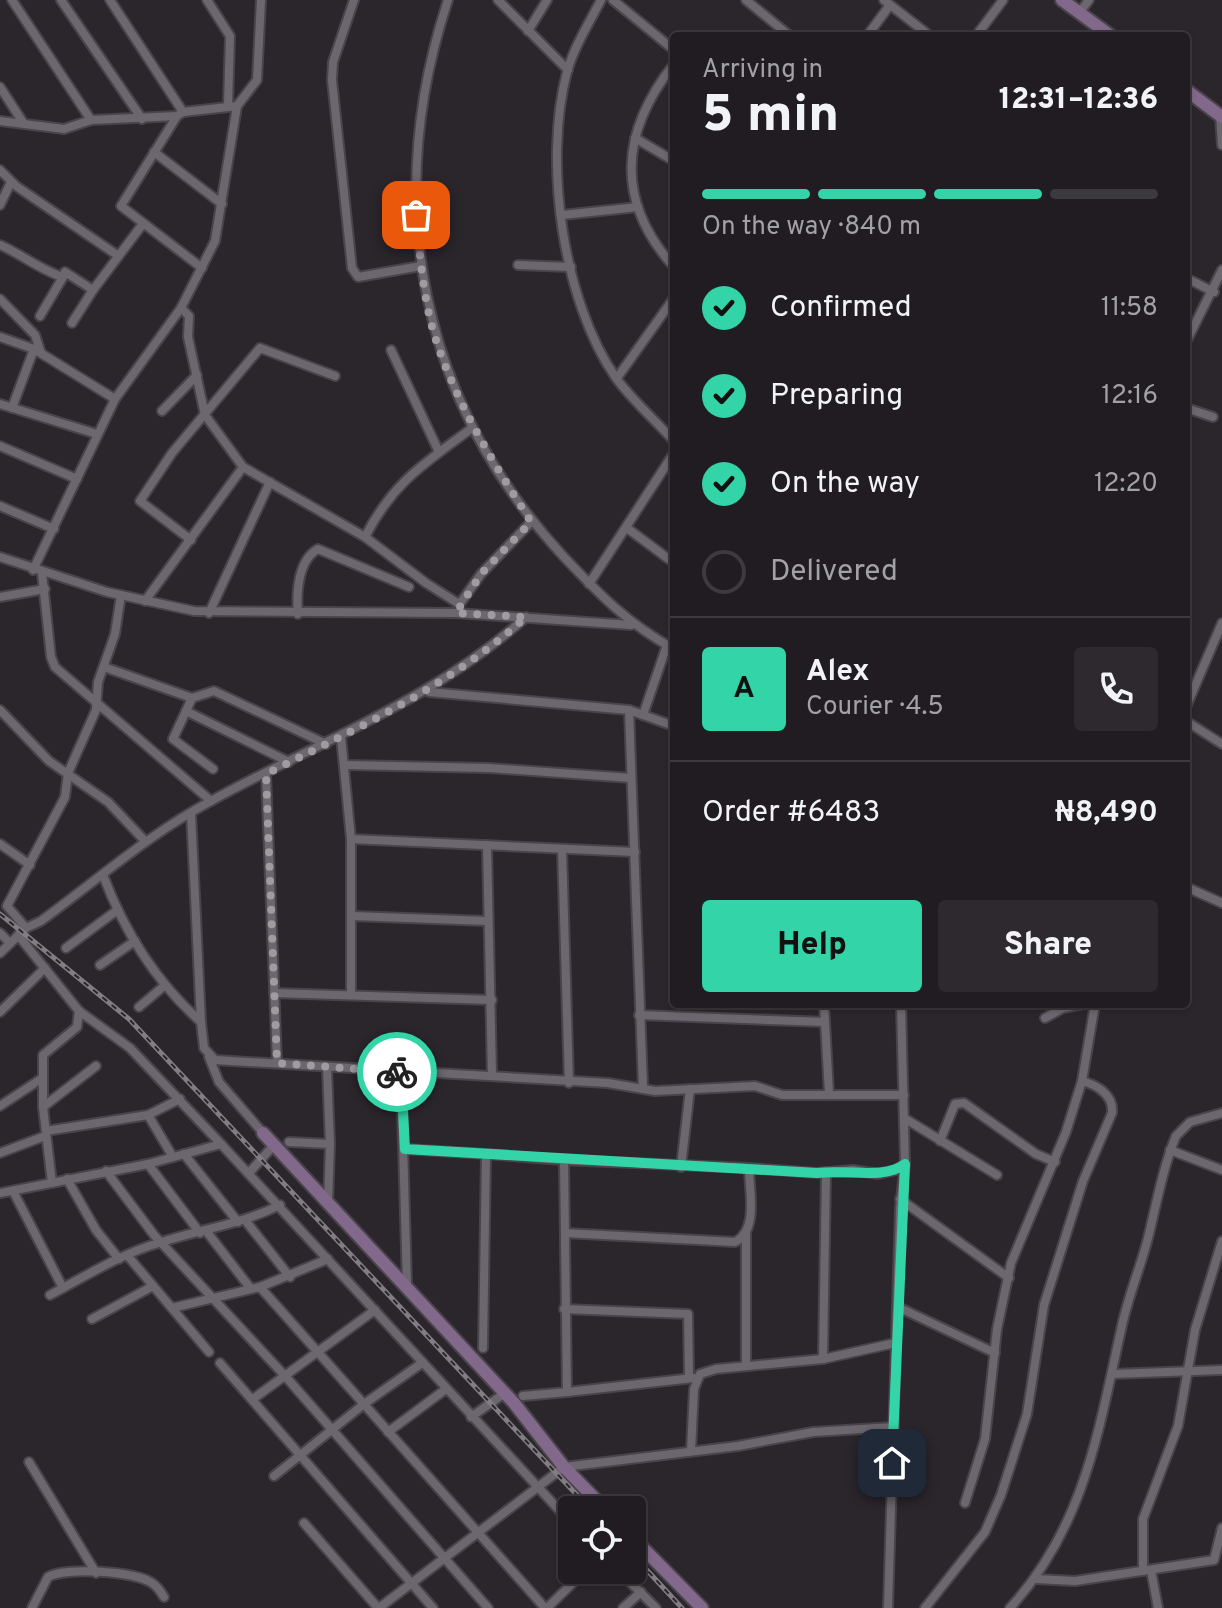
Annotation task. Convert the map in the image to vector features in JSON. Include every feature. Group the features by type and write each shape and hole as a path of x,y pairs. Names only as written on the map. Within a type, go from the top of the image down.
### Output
{"main road":[{"path":"1062,0 1105,32"},
{"path":"1190,93 1221,116"},
{"path":"263,1133 505,1393 564,1467 592,1496"},
{"path":"646,1551 702,1608"}],"street":[{"path":"12,0 91,120"},
{"path":"61,0 142,119"},
{"path":"110,0 180,114"},
{"path":"207,0 230,36 232,106 215,241 181,308 115,399 54,529 38,571 45,589 51,657 55,667 211,801"},
{"path":"0,121 64,129 91,120 142,119 232,106 257,80 261,0"},
{"path":"354,0 333,62 332,80 352,268 358,277 421,266"},
{"path":"448,0 431,51 416,166 421,266 434,336 472,428 531,522 631,625 670,646"},
{"path":"498,0 568,70"},
{"path":"528,31 547,0"},
{"path":"601,0 568,70 559,134 558,189 562,215 584,319 617,378 670,437"},
{"path":"613,0 670,47"},
{"path":"746,0 785,32"},
{"path":"979,32 1003,0"},
{"path":"1079,13 1089,0"},
{"path":"869,32 887,2 925,32"},
{"path":"670,69 650,95 635,138 631,169 638,207 656,247 670,263"},
{"path":"0,87 24,124"},
{"path":"180,114 121,206 202,268"},
{"path":"1221,116 1222,145"},
{"path":"635,138 670,159"},
{"path":"154,152 222,204"},
{"path":"0,170 11,182 117,255"},
{"path":"0,204 11,182"},
{"path":"562,215 638,207"},
{"path":"72,323 117,255 142,225"},
{"path":"0,245 27,257 51,275 63,277"},
{"path":"518,265 571,267"},
{"path":"1190,335 1214,292 1222,270"},
{"path":"40,316 65,272 93,290"},
{"path":"1190,280 1214,292"},
{"path":"0,299 35,335 37,351 12,408"},
{"path":"617,378 670,304"},
{"path":"181,308 189,316 188,337 205,415 243,467 365,537 458,608"},
{"path":"0,337 37,351 115,399"},
{"path":"191,540 140,501 172,453 260,348 335,376"},
{"path":"391,350 439,452"},
{"path":"162,411 197,375"},
{"path":"0,404 97,434"},
{"path":"1190,409 1213,417"},
{"path":"365,537 382,504 405,478 472,428"},
{"path":"0,446 77,479"},
{"path":"589,584 670,459"},
{"path":"145,601 243,467"},
{"path":"209,613 270,482"},
{"path":"0,506 54,529"},
{"path":"458,608 481,574 531,522"},
{"path":"627,528 670,560"},
{"path":"298,614 299,580 310,555 318,549 409,587"},
{"path":"0,557 121,595 209,613 298,614 458,608 631,625"},
{"path":"0,597 45,589"},
{"path":"26,928 7,906 65,797 68,773 96,710 104,667 115,634 121,595"},
{"path":"0,953 26,928 41,921 145,841 211,801 428,691 488,652 526,617"},
{"path":"1190,698 1222,623"},
{"path":"643,715 670,649"},
{"path":"104,667 192,698 214,691 326,744"},
{"path":"428,691 629,710 670,725"},
{"path":"192,698 173,739 213,769"},
{"path":"0,710 49,761 117,810 145,841"},
{"path":"629,710 643,1087"},
{"path":"186,711 289,762"},
{"path":"1190,724 1222,744"},
{"path":"341,737 351,839 351,994"},
{"path":"346,765 494,768 631,778"},
{"path":"266,774 277,1063"},
{"path":"191,813 201,1022 219,1082 263,1133"},
{"path":"351,839 635,852"},
{"path":"0,844 30,865"},
{"path":"487,845 492,1076"},
{"path":"562,849 569,1083"},
{"path":"103,875 116,911 164,986 201,1022"},
{"path":"1190,889 1222,903"},
{"path":"66,948 116,911"},
{"path":"353,916 487,921"},
{"path":"0,933 10,943"},
{"path":"18,935 79,1011 130,1048 180,1099 558,1510"},
{"path":"100,965 135,941"},
{"path":"0,1012 45,968"},
{"path":"139,1007 164,986"},
{"path":"274,993 492,1000"},
{"path":"824,1008 829,1093"},
{"path":"888,1608 895,1343 900,1308 900,1199 905,1164 901,1008"},
{"path":"1045,1018 1063,1008"},
{"path":"965,1503 985,1439 995,1353 1015,1251 1055,1162 1082,1081 1094,1008"},
{"path":"52,1183 41,1079 43,1055 77,1027 79,1011"},
{"path":"639,1015 825,1022"},
{"path":"209,1057 215,1060 327,1068 643,1087 655,1091 755,1086 782,1095 904,1095"},
{"path":"43,1107 96,1066"},
{"path":"327,1068 330,1144 328,1204"},
{"path":"401,1072 407,1285"},
{"path":"0,1106 41,1079"},
{"path":"925,1608 989,1524 1027,1414 1044,1305 1083,1181 1112,1113 1112,1106 1101,1088 1082,1081"},
{"path":"681,1167 690,1089"},
{"path":"0,1153 46,1133 148,1115 180,1099"},
{"path":"940,1141 955,1104 964,1103 1036,1154 1055,1162"},
{"path":"1010,1608 1036,1579 1083,1485 1101,1432 1124,1316 1170,1150 1185,1126 1222,1113"},
{"path":"148,1115 173,1157"},
{"path":"904,1118 997,1175"},
{"path":"289,1142 330,1144"},
{"path":"0,1193 148,1164 221,1144"},
{"path":"249,1173 273,1146"},
{"path":"405,1149 681,1167 826,1172 853,1170 878,1174 896,1170 905,1164"},
{"path":"1170,1150 1222,1170"},
{"path":"184,1154 290,1277"},
{"path":"483,1348 486,1154"},
{"path":"564,1160 567,1392"},
{"path":"148,1164 203,1233 319,1351 546,1608 571,1584"},
{"path":"565,1233 728,1243 741,1240 750,1221 749,1168"},
{"path":"106,1171 130,1206 332,1428 488,1608"},
{"path":"823,1359 826,1172"},
{"path":"67,1179 96,1230 153,1286 209,1352"},
{"path":"13,1191 63,1288"},
{"path":"900,1199 1009,1278"},
{"path":"50,1295 123,1257 162,1241 203,1233 280,1205"},
{"path":"746,1232 746,1366"},
{"path":"1158,1608 1147,1570 1143,1519 1173,1442 1195,1330 1222,1241"},
{"path":"172,1308 255,1288 290,1277 328,1259"},
{"path":"92,1319 153,1286"},
{"path":"900,1308 995,1353"},
{"path":"564,1309 688,1314 693,1378 691,1451"},
{"path":"253,1399 375,1310"},
{"path":"523,1396 693,1378 706,1372 823,1359 895,1343"},
{"path":"220,1363 433,1608"},
{"path":"274,1476 332,1428 422,1363"},
{"path":"1112,1374 1222,1370"},
{"path":"388,1432 446,1389"},
{"path":"471,1417 505,1393"},
{"path":"304,1523 378,1608 564,1467 813,1432 894,1427"},
{"path":"29,1462 96,1573"},
{"path":"1036,1579 1075,1581 1214,1560 1222,1528"},
{"path":"32,1608 48,1577 55,1573 134,1574 154,1583 164,1597"},
{"path":"633,1584 656,1608"},
{"path":"623,1608 641,1592"}],"railway":[{"path":"0,914 129,1019 578,1496"},
{"path":"646,1569 682,1608"}],"way so far":[{"path":"397,1072 277,1063 266,774 428,691 488,652 526,617 456,613 481,574 531,522 472,428 434,336 421,266 416,215"}],"route":[{"path":"397,1072 401,1072 405,1149 817,1173 838,1170 888,1173 905,1164 900,1208 900,1308 895,1343 895,1440 892,1463"}]}
